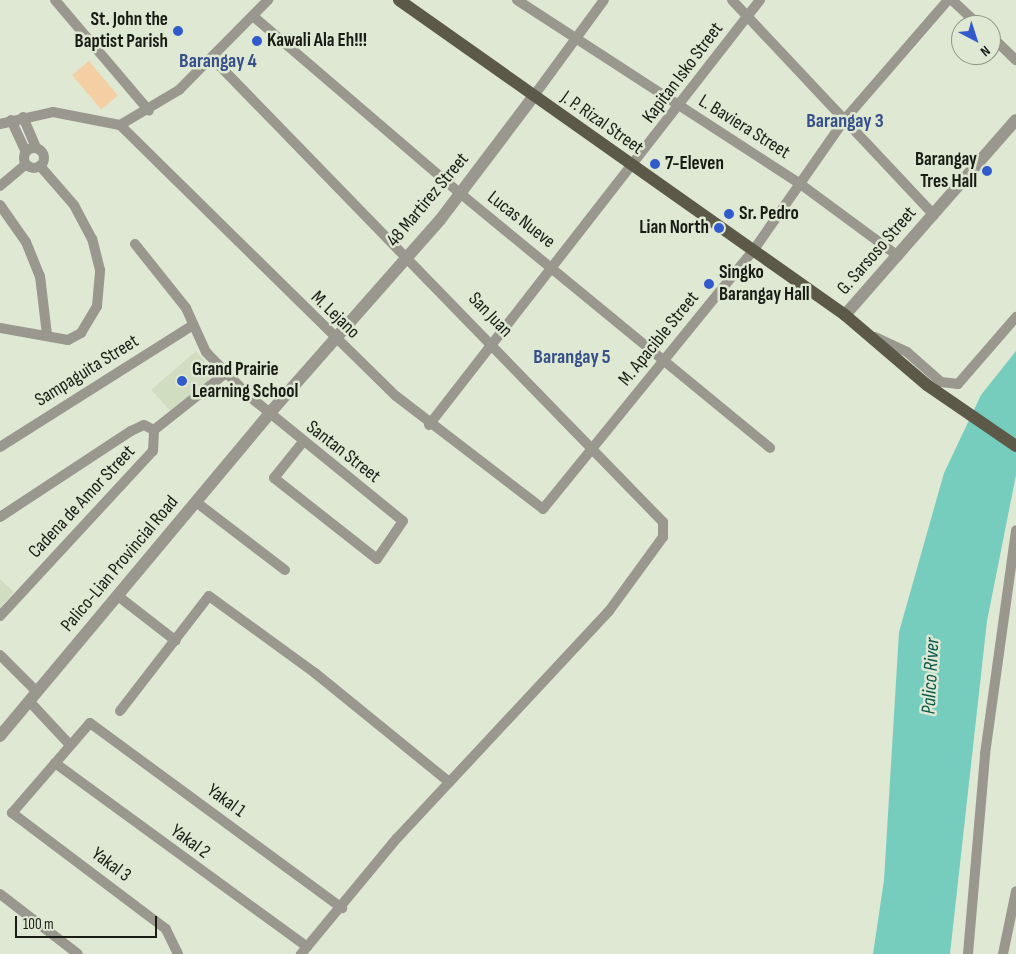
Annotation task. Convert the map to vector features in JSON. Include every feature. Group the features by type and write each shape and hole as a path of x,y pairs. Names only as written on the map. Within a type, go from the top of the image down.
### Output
{"main road":[{"name":"J. P. Rizal Street","path":"399,0 633,168 845,315 873,336 951,403 1016,446"}],"street":[{"path":"55,0 149,111"},
{"path":"0,124 23,117 53,112 120,125 149,111 214,59 268,0"},
{"name":"L. Baviera Street","path":"517,0 799,183 898,256"},
{"name":"48 Martirez Street","path":"268,415 461,194 604,0"},
{"path":"732,0 934,215"},
{"name":"Kapitan Isko Street","path":"429,425 492,342 554,268 633,168 760,0"},
{"path":"950,0 967,15"},
{"name":"M. Apacible Street","path":"543,509 753,251 845,119 950,0"},
{"name":"Lucas Nueve","path":"253,16 461,194 554,268 770,448"},
{"path":"1001,46 1016,60"},
{"name":"San Juan","path":"214,59 408,255 593,446 663,522 663,537 609,611 449,782 304,951"},
{"path":"0,186 26,165 31,150 23,117"},
{"path":"11,120 31,150 44,158 40,166"},
{"name":"G. Sarsoso Street","path":"845,315 1016,122"},
{"name":"M. Lejano","path":"120,125 334,339 429,425 543,509"},
{"path":"0,328 68,340 80,333 98,306 100,270 80,215 40,166 26,165"},
{"path":"0,205 33,257 47,308 47,335"},
{"name":"Santan Street","path":"135,244 186,308 206,352 226,373 268,415 404,520 377,559 274,478 302,443"},
{"path":"873,336 907,352 941,382 958,384 1016,317"},
{"name":"Sampaguita Street","path":"0,447 193,325"},
{"path":"0,517 131,431 144,425 154,430 226,373"},
{"name":"Palico-Lian Provincial Road","path":"0,736 268,415"},
{"name":"Cadena de Amor Street","path":"0,616 153,451 154,430"},
{"path":"196,502 285,570"},
{"path":"968,954 985,754 1016,530"},
{"path":"118,596 176,641"},
{"path":"120,711 209,596 315,673 449,782"},
{"path":"0,655 70,745 55,763"},
{"name":"Yakal 1","path":"70,745 90,723 342,908"},
{"name":"Yakal 3","path":"55,763 12,813 166,929 178,954"},
{"name":"Yakal 2","path":"55,763 304,951"},
{"path":"1003,954 1016,891"},
{"path":"0,894 78,954"}],"shaded area":[{"path":"89,61 118,95 101,110 72,75"},
{"name":"Grand Prairie Learning School","path":"196,351 216,374 171,412 151,390"},
{"path":"0,579 14,592 0,608"}],"water":[{"name":"Palico River","path":"1016,351 1016,475 987,621 950,954 873,954 884,880 899,632 944,473 981,395"}],"place":[{"name":"St. John the Baptist Parish","path":"178,31"},
{"name":"Kawali Ala Eh!!!","path":"257,41"},
{"name":"7-Eleven","path":"655,164"},
{"name":"Barangay Tres Hall","path":"987,171"},
{"name":"Sr. Pedro","path":"729,214"},
{"name":"Lian North","path":"719,228"},
{"name":"Singko Barangay Hall","path":"709,284"},
{"name":"Grand Prairie Learning School","path":"182,381"}],"district":[{"name":"Barangay 4","path":"218,61"},
{"name":"Barangay 3","path":"845,121"},
{"name":"Barangay 5","path":"572,357"}]}
